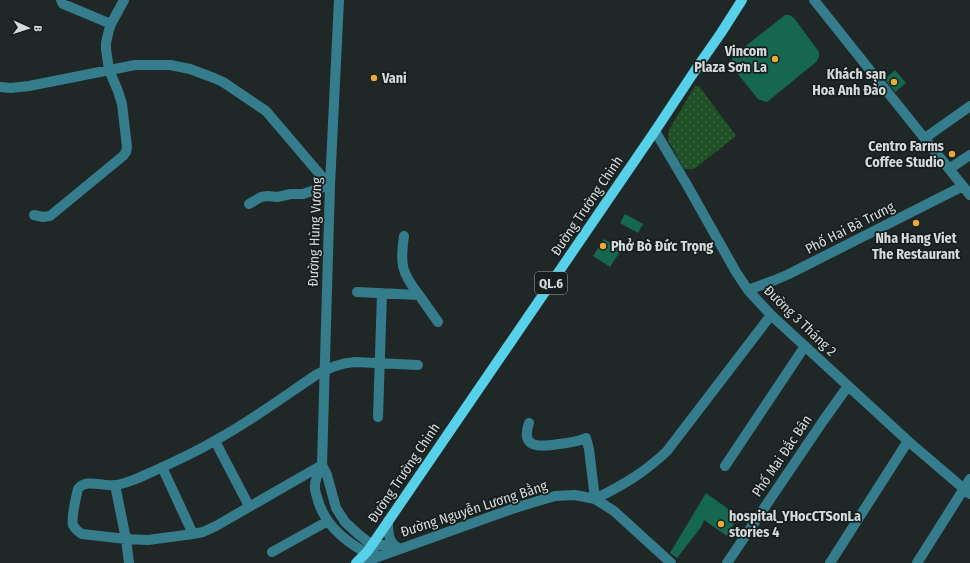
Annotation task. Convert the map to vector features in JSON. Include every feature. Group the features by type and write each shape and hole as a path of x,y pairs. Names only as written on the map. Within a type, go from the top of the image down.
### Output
{"main road":[{"name":"Đường Trường Chinh","path":"356,563 369,549 655,131 741,1"}],"street":[{"path":"61,0 63,4 111,24"},
{"path":"34,215 43,217 50,216 126,152 127,148 122,104 109,70 106,43 111,24 124,0"},
{"name":"Đường Hùng Vương","path":"339,0 330,185 322,465 314,487 318,500 328,521 341,535 369,549"},
{"path":"814,0 970,195"},
{"path":"0,87 11,88 29,86 135,65 170,65 190,69 214,78 234,89 266,111 330,185 303,194 262,197 249,204"},
{"path":"925,138 970,106"},
{"name":"Đường 3 Tháng 2","path":"655,131 736,272 748,290 771,315 848,386 908,441 967,491"},
{"path":"949,169 970,155"},
{"name":"Phố Hai Bà Trưng","path":"748,290 789,274 963,186"},
{"path":"404,236 402,252 404,272 411,285 438,322"},
{"path":"357,292 419,295"},
{"path":"378,417 382,293"},
{"path":"529,422 526,432 527,437 535,446 540,447 575,442 586,438 589,449 595,500 626,483 655,463 667,451 771,315"},
{"path":"725,466 805,346"},
{"path":"322,465 209,529 194,534 158,539 126,539 82,534 77,531 73,524 78,489 81,486 87,483 115,485 134,480 190,455 240,426 316,374 346,362 418,365"},
{"name":"Phố Mai Đắc Bân","path":"727,563 848,386"},
{"path":"216,441 249,506"},
{"path":"830,563 908,441"},
{"name":"Đường Hùng Vương","path":"322,465 327,475 336,508 345,522 358,534 369,549"},
{"path":"162,467 194,534"},
{"path":"917,563 967,491 970,479"},
{"path":"115,485 126,539 129,563"},
{"name":"Đường Nguyễn Lương Bằng","path":"360,563 380,556 398,547 538,500 555,496 574,495 595,500 614,511 671,563"},
{"path":"272,552 328,521"},
{"path":"388,521 391,541 398,547"},
{"path":"369,549 398,547"},
{"path":"369,549 380,556"}],"green space":[{"path":"695,86 699,86 736,136 694,169 684,169 668,140 669,130"}],"building":[{"name":"Vincom Plaza Sơn La","path":"785,15 790,15 794,18 819,52 819,57 816,62 767,102 758,99 733,68 731,62 733,56"},
{"path":"895,70 906,83 895,92 885,79"},
{"path":"625,214 643,224 638,233 620,223"},
{"path":"604,239 621,250 610,267 593,256"},
{"name":"hospital_YHocCTSonLa stories 4","path":"706,493 738,516 727,536 704,520 701,527 677,558 670,553"}],"place":[{"name":"Vincom Plaza Sơn La","path":"775,59"},
{"name":"Vani","path":"374,78"},
{"name":"Khách sạn Hoa Anh Đào","path":"894,82"},
{"name":"Centro Farms Coffee Studio","path":"952,154"},
{"name":"Nha Hang Viet The Restaurant","path":"916,223"},
{"name":"Phở Bò Đức Trọng","path":"603,246"},
{"name":"hospital_YHocCTSonLa stories 4","path":"721,524"}]}
